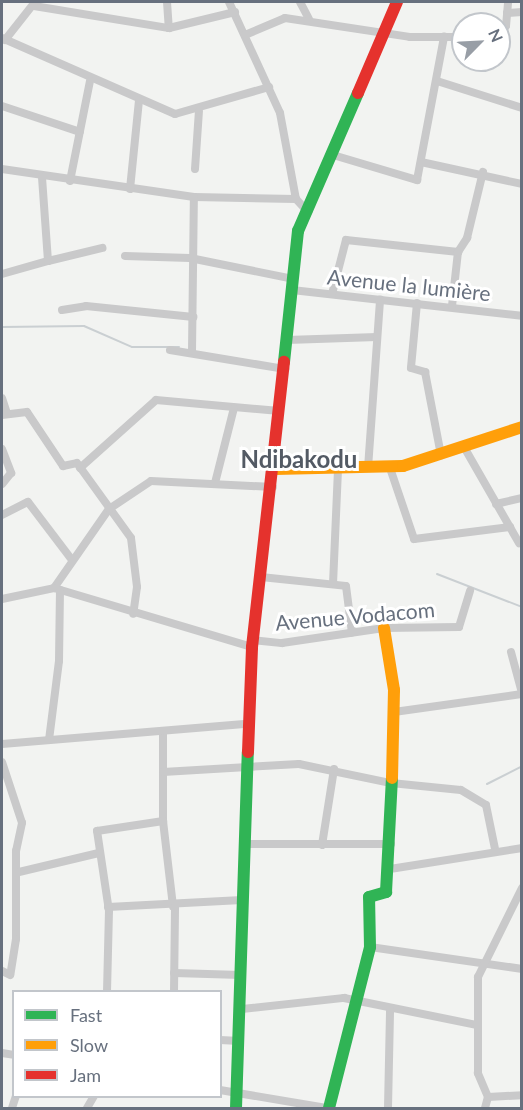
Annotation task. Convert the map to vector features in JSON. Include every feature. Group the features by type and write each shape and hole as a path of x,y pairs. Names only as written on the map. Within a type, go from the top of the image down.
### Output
{"street":[{"path":"167,2 169,28"},
{"path":"229,2 280,113 296,199 308,212"},
{"path":"300,2 309,19"},
{"path":"236,1108 242,1010 242,900 247,724 252,644 273,487 298,231 333,155 397,2"},
{"path":"235,12 169,28 35,4 3,39 90,81 175,114 199,111 269,87"},
{"path":"245,35 285,18 309,19 385,33 451,37"},
{"path":"333,155 417,180 444,37"},
{"path":"70,181 90,81"},
{"path":"437,81 522,108"},
{"path":"130,189 139,100"},
{"path":"2,106 80,132"},
{"path":"195,169 199,111"},
{"path":"421,162 483,172 522,184"},
{"path":"2,169 42,177 194,197 296,199"},
{"path":"452,306 458,252 467,238 483,172"},
{"path":"42,177 48,261"},
{"path":"192,351 190,258 194,197"},
{"path":"332,294 346,240 458,252"},
{"path":"2,274 102,248"},
{"name":"Avenue la lumière","path":"125,256 190,258 332,294 452,306 522,316"},
{"path":"368,468 380,299"},
{"path":"417,303 411,368 425,372 441,455"},
{"path":"62,310 86,306 193,317"},
{"path":"287,340 377,337"},
{"path":"170,350 192,351 285,369"},
{"path":"2,399 4,414 27,412 63,466 77,463 134,546 133,614"},
{"path":"80,468 156,400 280,411"},
{"path":"215,483 234,408"},
{"path":"275,469 390,468 441,455 522,427"},
{"path":"464,447 519,543"},
{"path":"2,449 11,472 2,484"},
{"path":"333,584 338,468"},
{"path":"390,468 414,539 510,527"},
{"path":"48,740 59,661 57,589 72,560 109,508 156,479 273,487"},
{"path":"496,504 522,498"},
{"path":"2,515 28,502 72,560"},
{"path":"261,577 346,585 352,633"},
{"path":"2,599 57,589"},
{"name":"Avenue Vodacom","path":"57,589 133,614 252,644 282,643 384,628 459,627 470,591"},
{"path":"222,1090 236,1089 325,1108 359,1002 370,947 369,897 386,892 390,869 394,712 384,628"},
{"path":"394,712 522,693 512,652"},
{"path":"2,744 247,724"},
{"path":"163,731 163,821 174,906 174,990"},
{"path":"2,762 6,782 22,823 16,851 19,872 10,975 2,971"},
{"path":"163,772 246,765 334,769 391,783 461,790 486,806 495,849"},
{"path":"322,845 334,769"},
{"path":"107,990 108,907 97,831 163,821"},
{"path":"244,844 391,844"},
{"path":"390,869 495,849 522,848"},
{"path":"19,872 99,853"},
{"path":"485,1108 488,1097 478,1073 477,1025 483,967 522,888"},
{"path":"108,907 174,906 242,900"},
{"path":"370,947 483,967 522,969"},
{"path":"174,973 241,975"},
{"path":"242,1010 288,1001 359,1002 390,1010 477,1025"},
{"path":"388,1108 390,1010"},
{"path":"222,1040 240,1041"},
{"path":"488,1097 522,1095"}],"waterway":[{"path":"2,327 84,326 132,347 179,347"},
{"path":"437,574 522,607"},
{"path":"487,784 522,766"}],"traffic: fast":[{"path":"284,362 298,231 358,93"},
{"path":"236,1108 248,752"},
{"path":"329,1108 370,947 369,897 386,892 392,778"}],"traffic: slow":[{"path":"275,469 403,466 522,427"},
{"path":"384,628 394,690 392,778"}],"traffic: jam":[{"path":"358,93 397,2"},
{"path":"248,752 252,647 284,362"}],"district":[{"name":"Ndibakodu","path":"299,459"}]}
